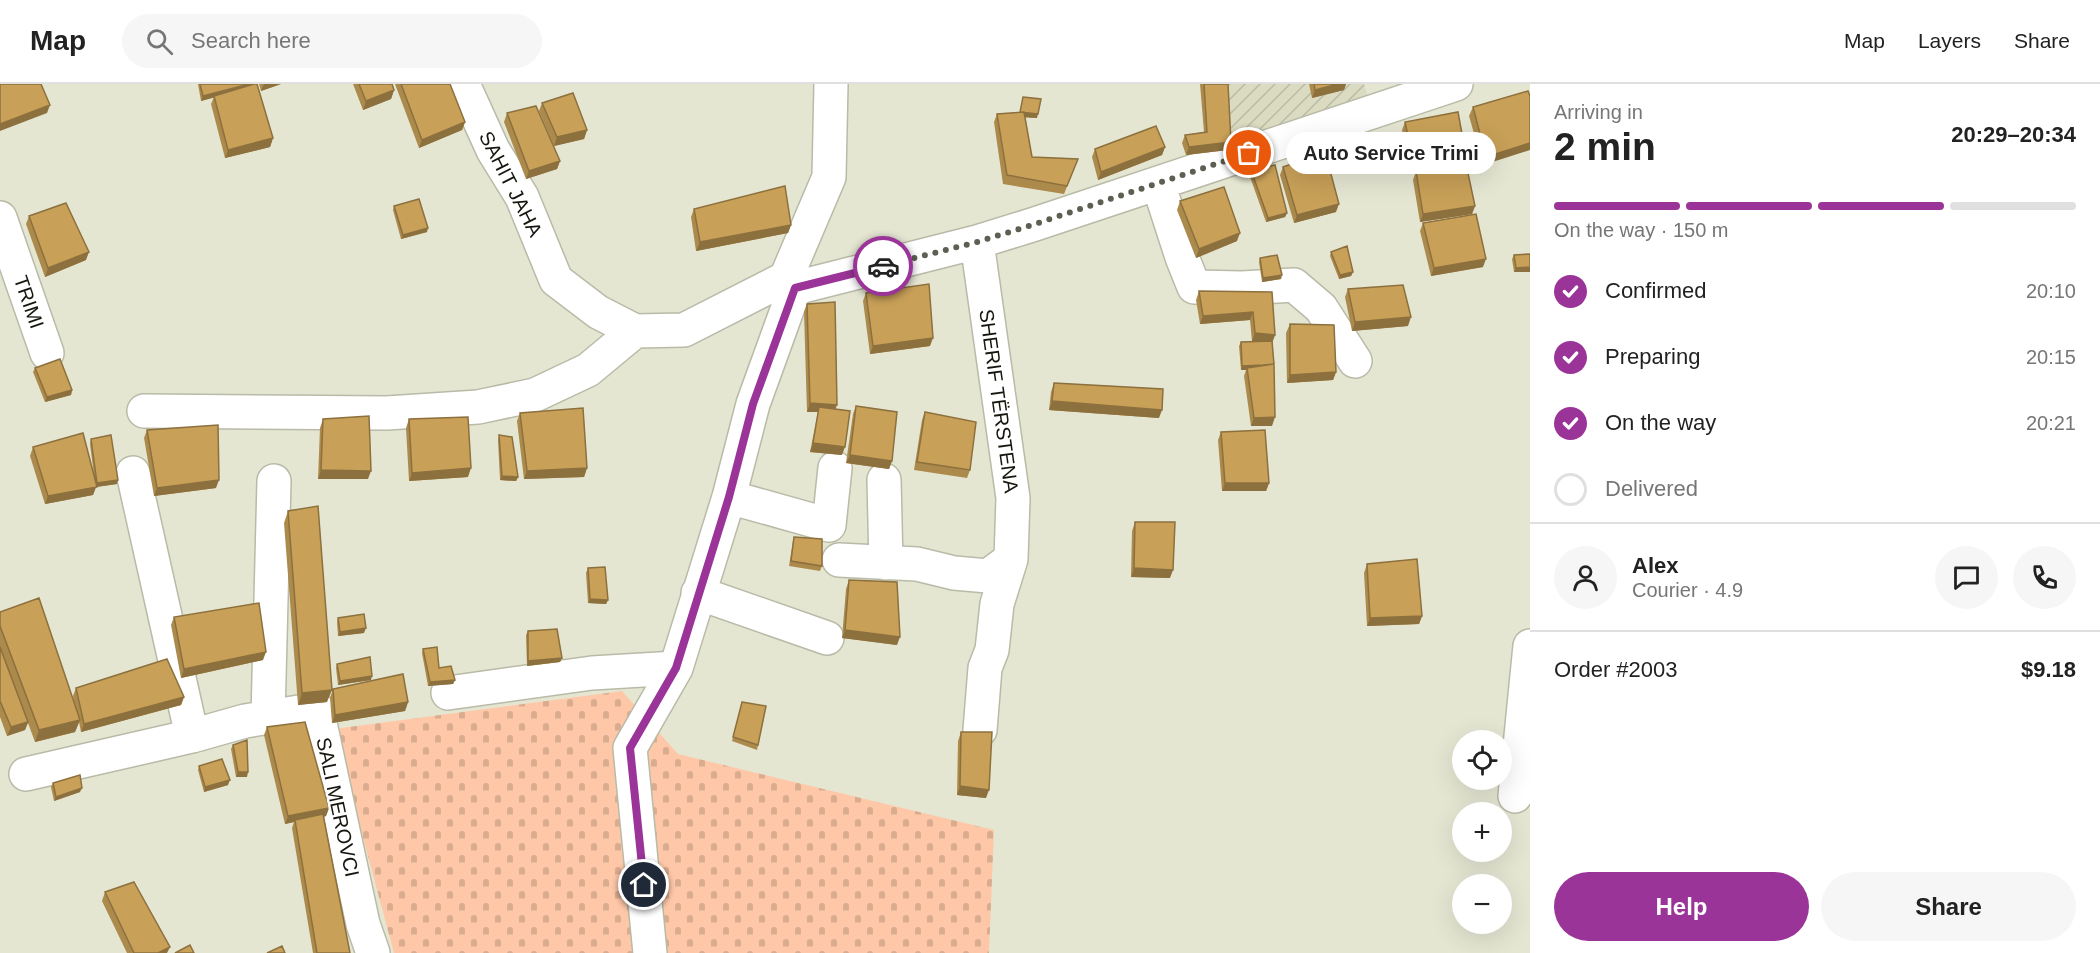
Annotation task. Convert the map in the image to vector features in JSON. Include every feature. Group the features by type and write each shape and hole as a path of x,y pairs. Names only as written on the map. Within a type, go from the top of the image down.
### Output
{"street":[{"name":"SAHIT JAHA","path":"463,84 493,150 522,197 556,280 597,312 635,331 684,330 790,283"},
{"path":"650,953 630,748 676,668 729,497 753,404 790,283 830,177 831,84"},
{"path":"790,283 977,242 1438,87"},
{"path":"1158,183 1194,287 1242,288 1294,285 1321,308 1355,362"},
{"name":"TRIMI","path":"0,218 47,353"},
{"name":"SHERIF TËRSTENA","path":"977,242 1013,498 1011,559 997,604 992,650 985,668 980,730"},
{"path":"144,411 387,413 478,407 535,395 588,369 635,331"},
{"path":"729,497 829,525 835,468"},
{"path":"133,473 192,736"},
{"path":"884,480 885,562"},
{"path":"268,717 274,481"},
{"path":"839,560 917,564 954,573 988,576 1011,559"},
{"path":"698,594 827,638"},
{"path":"1515,796 1530,646"},
{"path":"448,693 592,673 676,668"},
{"name":"SALI MEROVCI","path":"26,774 192,736 245,721 317,709 363,924 373,953"}],"shaded area":[{"path":"1229,84 1364,84 1370,104 1229,146"}],"green space":[{"path":"622,691 678,754 994,830 989,953 394,953 334,729"}],"building":[{"path":"0,84 41,84 50,105 0,124"},
{"path":"200,84 249,84 203,96"},
{"path":"257,84 273,138 228,150 214,96"},
{"path":"359,84 392,84 394,90 366,101"},
{"path":"401,84 450,84 465,122 422,140"},
{"path":"1204,84 1228,84 1231,142 1189,147 1185,135 1207,132"},
{"path":"1314,84 1338,84 1315,90"},
{"path":"1528,91 1530,96 1530,143 1486,157 1473,107"},
{"path":"573,93 587,130 557,137 542,103"},
{"path":"1023,97 1041,99 1038,114 1020,112"},
{"path":"536,106 560,161 529,171 507,113"},
{"path":"1024,112 1032,157 1078,159 1067,186 1007,175 997,114"},
{"path":"1458,112 1466,156 1414,164 1405,122"},
{"path":"1156,126 1165,147 1101,172 1095,149"},
{"path":"1325,152 1339,204 1297,215 1283,167"},
{"path":"1466,164 1475,206 1423,214 1416,171"},
{"path":"1275,165 1287,213 1268,218 1251,170"},
{"path":"785,186 791,225 700,242 694,209"},
{"path":"1224,187 1240,233 1199,249 1180,201"},
{"path":"419,199 428,228 403,235 394,206"},
{"path":"66,203 89,252 48,268 29,216"},
{"path":"1476,214 1486,259 1434,268 1423,223"},
{"path":"1347,246 1353,272 1340,275 1331,252"},
{"path":"1530,254 1530,267 1516,268 1514,255"},
{"path":"1277,255 1282,275 1263,278 1260,258"},
{"path":"929,284 933,338 873,346 866,293"},
{"path":"1403,285 1411,317 1355,322 1348,289"},
{"path":"1199,291 1272,292 1275,335 1255,333 1253,312 1203,316"},
{"path":"835,302 837,405 810,403 807,304"},
{"path":"1290,324 1334,325 1336,372 1290,375"},
{"path":"1272,341 1274,364 1242,366 1241,342"},
{"path":"60,359 72,390 47,397 35,368"},
{"path":"1274,364 1275,417 1254,418 1247,368"},
{"path":"1054,383 1163,389 1162,410 1052,401"},
{"path":"856,406 897,412 892,461 850,455"},
{"path":"819,407 850,411 845,447 813,443"},
{"path":"583,408 587,468 527,471 520,413"},
{"path":"925,412 976,422 970,470 917,462"},
{"path":"369,416 371,471 321,470 323,419"},
{"path":"468,417 471,468 412,473 409,419"},
{"path":"218,425 219,480 157,488 147,430"},
{"path":"1265,430 1269,483 1225,483 1221,432"},
{"path":"83,433 97,487 48,496 33,447"},
{"path":"111,435 118,480 97,483 91,439"},
{"path":"499,435 512,437 518,477 502,476"},
{"path":"318,506 332,690 302,693 288,511"},
{"path":"1135,522 1175,522 1173,570 1134,568"},
{"path":"794,537 822,539 822,566 791,561"},
{"path":"1417,559 1422,616 1370,618 1367,564"},
{"path":"605,567 608,600 590,599 588,568"},
{"path":"849,580 897,582 900,637 845,630"},
{"path":"39,598 80,720 39,730 0,626 0,612"},
{"path":"259,603 266,652 184,669 174,617"},
{"path":"364,614 366,628 340,632 338,618"},
{"path":"557,629 562,658 528,661 528,631"},
{"path":"0,647 28,722 11,727 0,701"},
{"path":"437,647 439,668 451,666 455,680 430,682 423,649"},
{"path":"370,657 372,676 340,681 337,664"},
{"path":"167,659 184,697 84,724 76,688"},
{"path":"403,674 408,702 335,715 333,689"},
{"path":"742,702 766,706 758,745 733,737"},
{"path":"305,722 329,808 288,816 267,727"},
{"path":"961,732 992,732 989,790 960,786"},
{"path":"247,740 248,772 238,772 233,745"},
{"path":"222,759 230,780 205,787 199,766"},
{"path":"80,775 82,788 56,797 53,783"},
{"path":"323,814 350,953 317,953 295,820"},
{"path":"134,882 170,947 158,953 134,953 105,892"},
{"path":"190,945 194,953 175,953"},
{"path":"282,946 285,953 267,953"}],"way so far":[{"path":"883,266 977,242 1249,153"}],"place":[{"name":"Auto Service Trimi","path":"1249,153"}],"route":[{"path":"644,885 630,748 676,668 729,497 753,404 795,288 883,266"}]}
